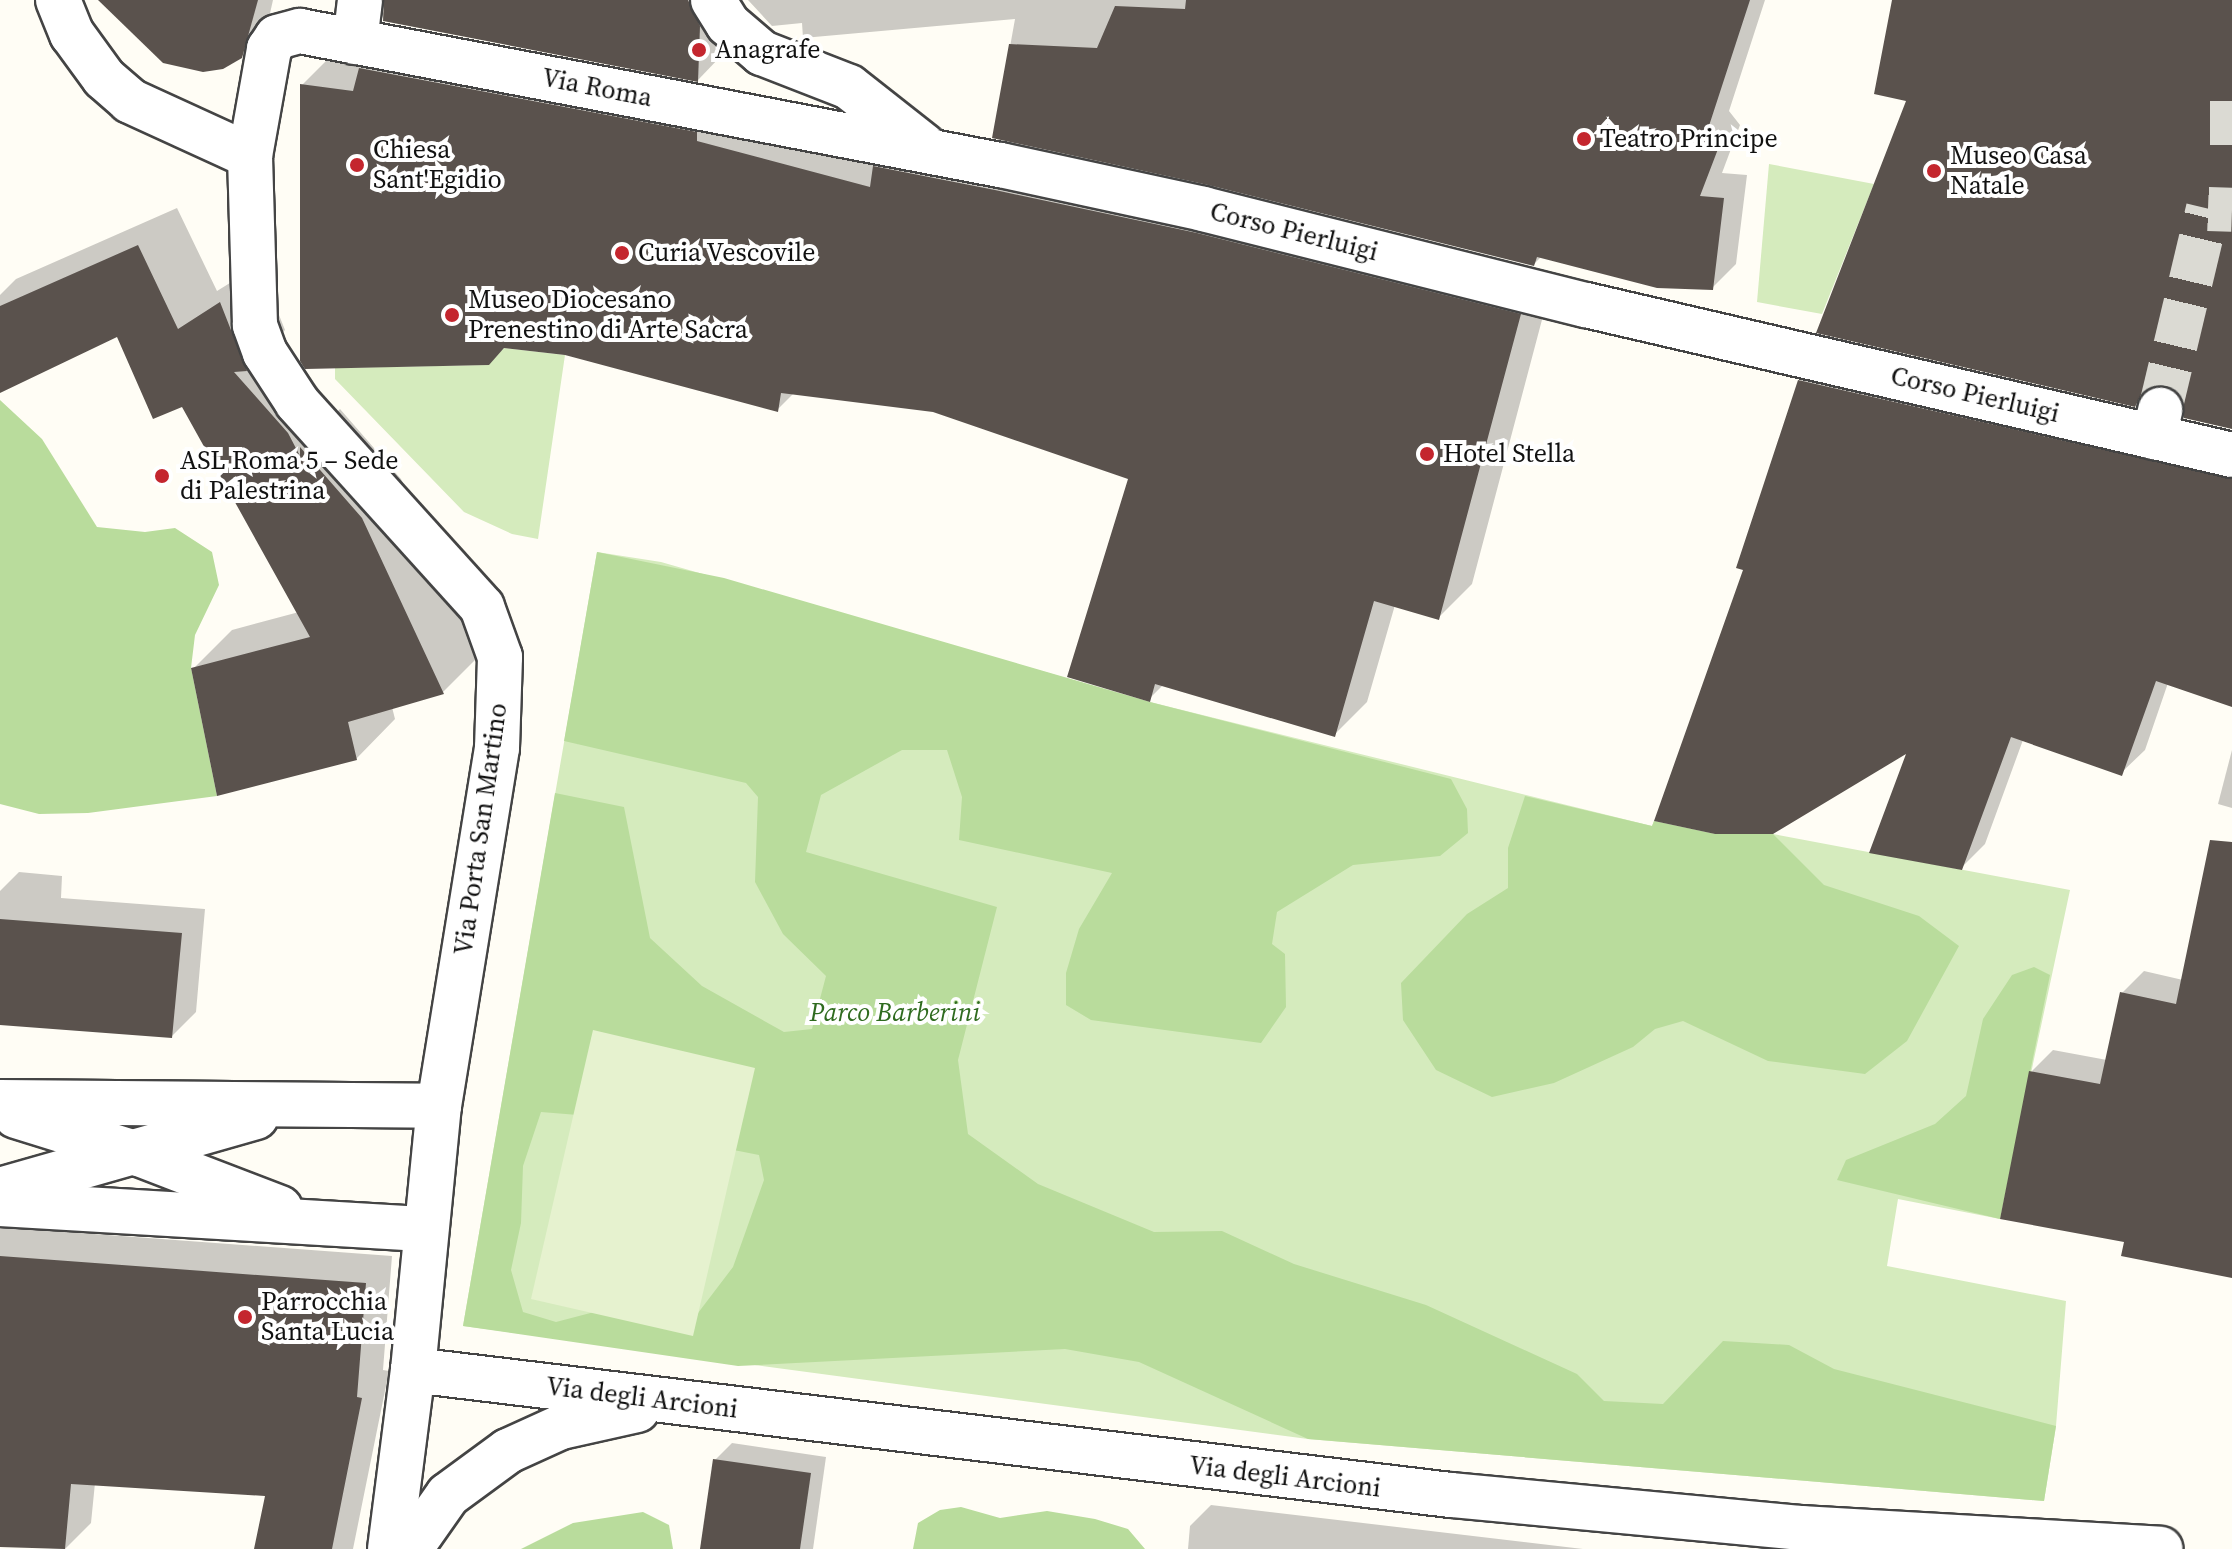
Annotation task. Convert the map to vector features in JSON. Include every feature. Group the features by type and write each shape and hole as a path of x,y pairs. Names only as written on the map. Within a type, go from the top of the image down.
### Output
{"street":[{"path":"58,0 72,34 104,78 130,101 250,156"},
{"path":"713,0 728,24 762,53 849,87 932,151"},
{"name":"Via Roma","path":"268,56 277,37 290,31 358,21 838,135 932,151"},
{"name":"Via Porta San Martino","path":"268,56 250,156 250,299 265,353 297,402 467,588 492,629 500,657 497,748 439,1106 413,1370 390,1549"},
{"name":"Corso Pierluigi","path":"932,151 1203,209 1718,336 2157,423 2232,455"},
{"path":"0,1102 439,1106"},
{"path":"0,1190 139,1154 293,1105"},
{"path":"0,1111 139,1154 319,1223"},
{"path":"0,1204 426,1229"},
{"name":"Via degli Arcioni","path":"413,1370 1247,1473 1653,1516 2160,1549"},
{"path":"410,1549 432,1515 465,1480 533,1438 627,1411 727,1408"}],"green space":[{"path":"1769,164 1874,184 1822,314 1757,302"},
{"path":"504,348 565,355 538,539 512,534 464,512 335,379 335,368 488,365"},
{"path":"0,400 42,439 97,527 145,532 175,528 212,552 219,585 195,635 191,668 217,796 88,813 39,814 0,804"},
{"name":"Parco Barberini","path":"597,552 661,562 1150,702 1652,826 1654,821 1715,834 1773,834 2070,890 2000,1219 1898,1199 1887,1266 2066,1301 2056,1426 2044,1501 1308,1439 463,1326"},
{"path":"597,552 724,578 1150,702 1451,779 1467,809 1468,833 1440,856 1353,865 1277,912 1272,944 1285,954 1286,1007 1261,1043 1091,1020 1066,1005 1066,973 1079,929 1112,873 959,840 962,797 947,750 902,750 821,795 806,852 997,907 958,1060 968,1134 1038,1184 1154,1232 1222,1231 1294,1264 1426,1305 1577,1374 1604,1401 1663,1404 1723,1341 1789,1345 1834,1369 2056,1426 2044,1501 1308,1439 1139,1362 1065,1349 738,1366 463,1326 555,793 624,807 650,938 702,986 784,1032 812,1029 826,976 783,934 755,882 758,797 746,783 564,741","holes":["541,1112 627,1119 688,1141 759,1155 764,1180 733,1267 698,1313 621,1305 556,1322 523,1312 511,1270 521,1223 523,1166"]},
{"path":"1525,796 1652,826 1654,821 1715,834 1773,834 1824,885 1919,916 1959,946 1907,1041 1865,1074 1768,1061 1683,1021 1655,1029 1633,1047 1554,1083 1492,1097 1436,1070 1403,1020 1401,983 1467,914 1508,888 1508,848"},
{"path":"2034,967 2050,975 2000,1219 1837,1180 1846,1160 1935,1124 1966,1096 1983,1019 2012,975"},
{"path":"593,1030 755,1068 693,1336 531,1299"},
{"path":"961,1507 1000,1518 1047,1511 1095,1519 1128,1529 1145,1549 913,1549 918,1523 940,1510"},
{"path":"643,1512 669,1525 673,1549 521,1549 573,1523"}],"building":[{"path":"98,0 258,0 242,58 223,69 203,72 163,63"},
{"path":"384,0 688,0 700,26 698,82 383,21"},
{"path":"1186,0 1750,0 1706,135 1718,149 1700,196 1724,198 1713,290 1657,288 1537,257 1534,266 1208,185 992,138 1009,44 1097,48 1115,6 1185,9"},
{"path":"1892,0 2232,0 2232,429 2184,418 2184,402 2166,386 2142,393 2135,407 1816,333 1906,101 1874,94"},
{"path":"359,68 697,132 697,141 870,187 873,166 995,190 1197,233 1521,314 1439,620 1374,601 1335,737 1155,684 1150,702 1067,677 1128,479 933,412 781,393 778,412 565,355 504,348 489,365 305,369 300,361 300,84 353,91"},
{"path":"138,245 178,329 220,302 247,371 234,372 288,433 300,456 300,447 362,518 444,694 348,722 357,760 217,796 191,668 310,637 182,407 153,419 117,337 0,393 0,306"},
{"path":"1798,380 2232,479 2232,707 2156,681 2122,776 2011,737 1962,870 1869,853 1906,754 1773,834 1715,834 1654,821 1743,570 1736,568"},
{"path":"2210,840 2232,842 2232,1278 2121,1256 2124,1242 2000,1219 2029,1071 2100,1084 2120,992 2176,1004"},
{"path":"0,919 182,933 172,1038 0,1025"},
{"path":"0,1256 366,1283 357,1397 362,1398 332,1549 254,1549 265,1496 71,1484 65,1549 0,1547"},
{"path":"713,1459 811,1473 800,1549 700,1549"}],"tunnel":[{"path":"2210,123 2232,123"},
{"path":"2160,410 2208,209 2232,210"}],"place":[{"name":"Anagrafe","path":"699,50"},
{"name":"Teatro Principe","path":"1584,139"},
{"name":"Chiesa Sant'Egidio","path":"357,165"},
{"name":"Museo Casa Natale","path":"1934,171"},
{"name":"Curia Vescovile","path":"622,253"},
{"name":"Museo Diocesano Prenestino di Arte Sacra","path":"452,315"},
{"name":"Hotel Stella","path":"1427,454"},
{"name":"ASL Roma 5 – Sede di Palestrina","path":"162,476"},
{"name":"Parrocchia Santa Lucia","path":"245,1317"}]}
